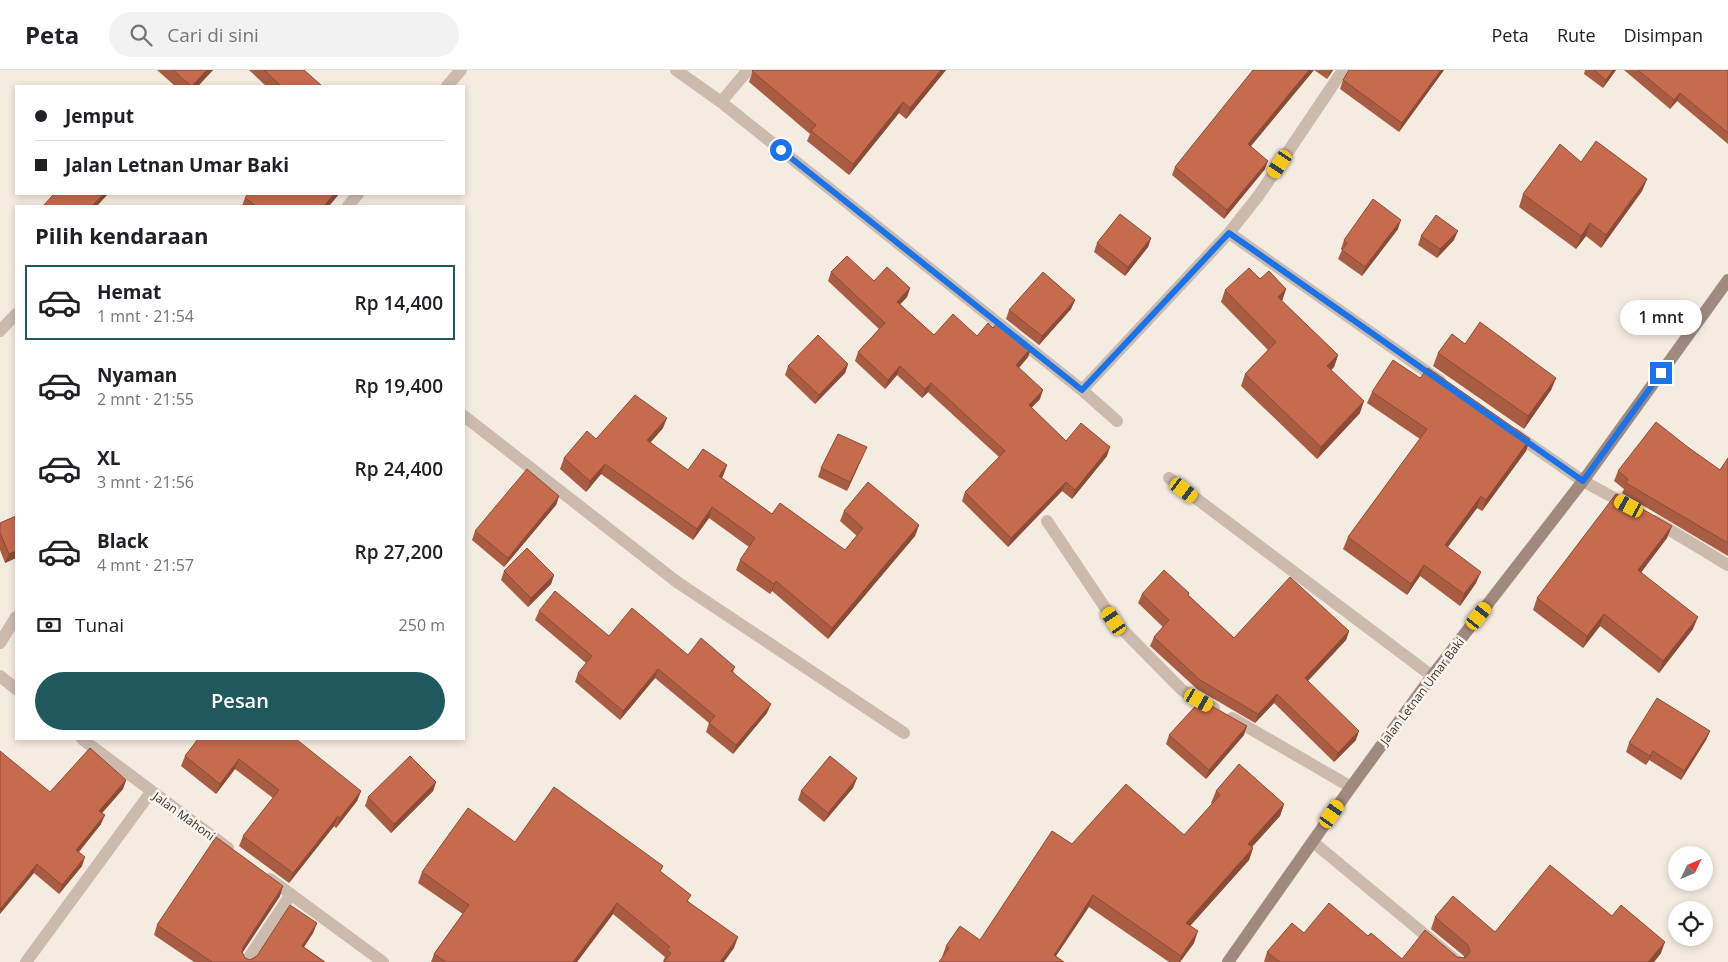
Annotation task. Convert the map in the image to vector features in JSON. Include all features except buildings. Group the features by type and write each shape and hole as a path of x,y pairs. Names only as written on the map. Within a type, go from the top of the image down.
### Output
{"street":[{"path":"448,85 461,70"},
{"path":"676,70 721,102 1082,390 1117,422"},
{"path":"721,102 748,70"},
{"path":"1082,390 1229,233 1259,196 1343,70"},
{"path":"349,205 357,195"},
{"path":"1229,233 1451,389"},
{"name":"Jalan Letnan Umar Baki","path":"1228,962 1432,676 1583,481 1728,280"},
{"path":"0,331 15,315"},
{"path":"465,417 677,582 904,733"},
{"path":"1505,427 1583,481 1728,565"},
{"path":"1168,478 1432,676"},
{"path":"1047,521 1114,621 1182,690 1351,787"},
{"path":"0,643 15,619"},
{"path":"0,676 15,687"},
{"name":"Jalan Mahoni","path":"83,740 236,854"},
{"path":"26,962 151,792"},
{"path":"1313,842 1458,962"},
{"path":"260,872 383,962"},
{"path":"246,962 291,894"}],"route":[{"path":"781,150 1082,390 1229,233 1583,481 1661,373"}]}
